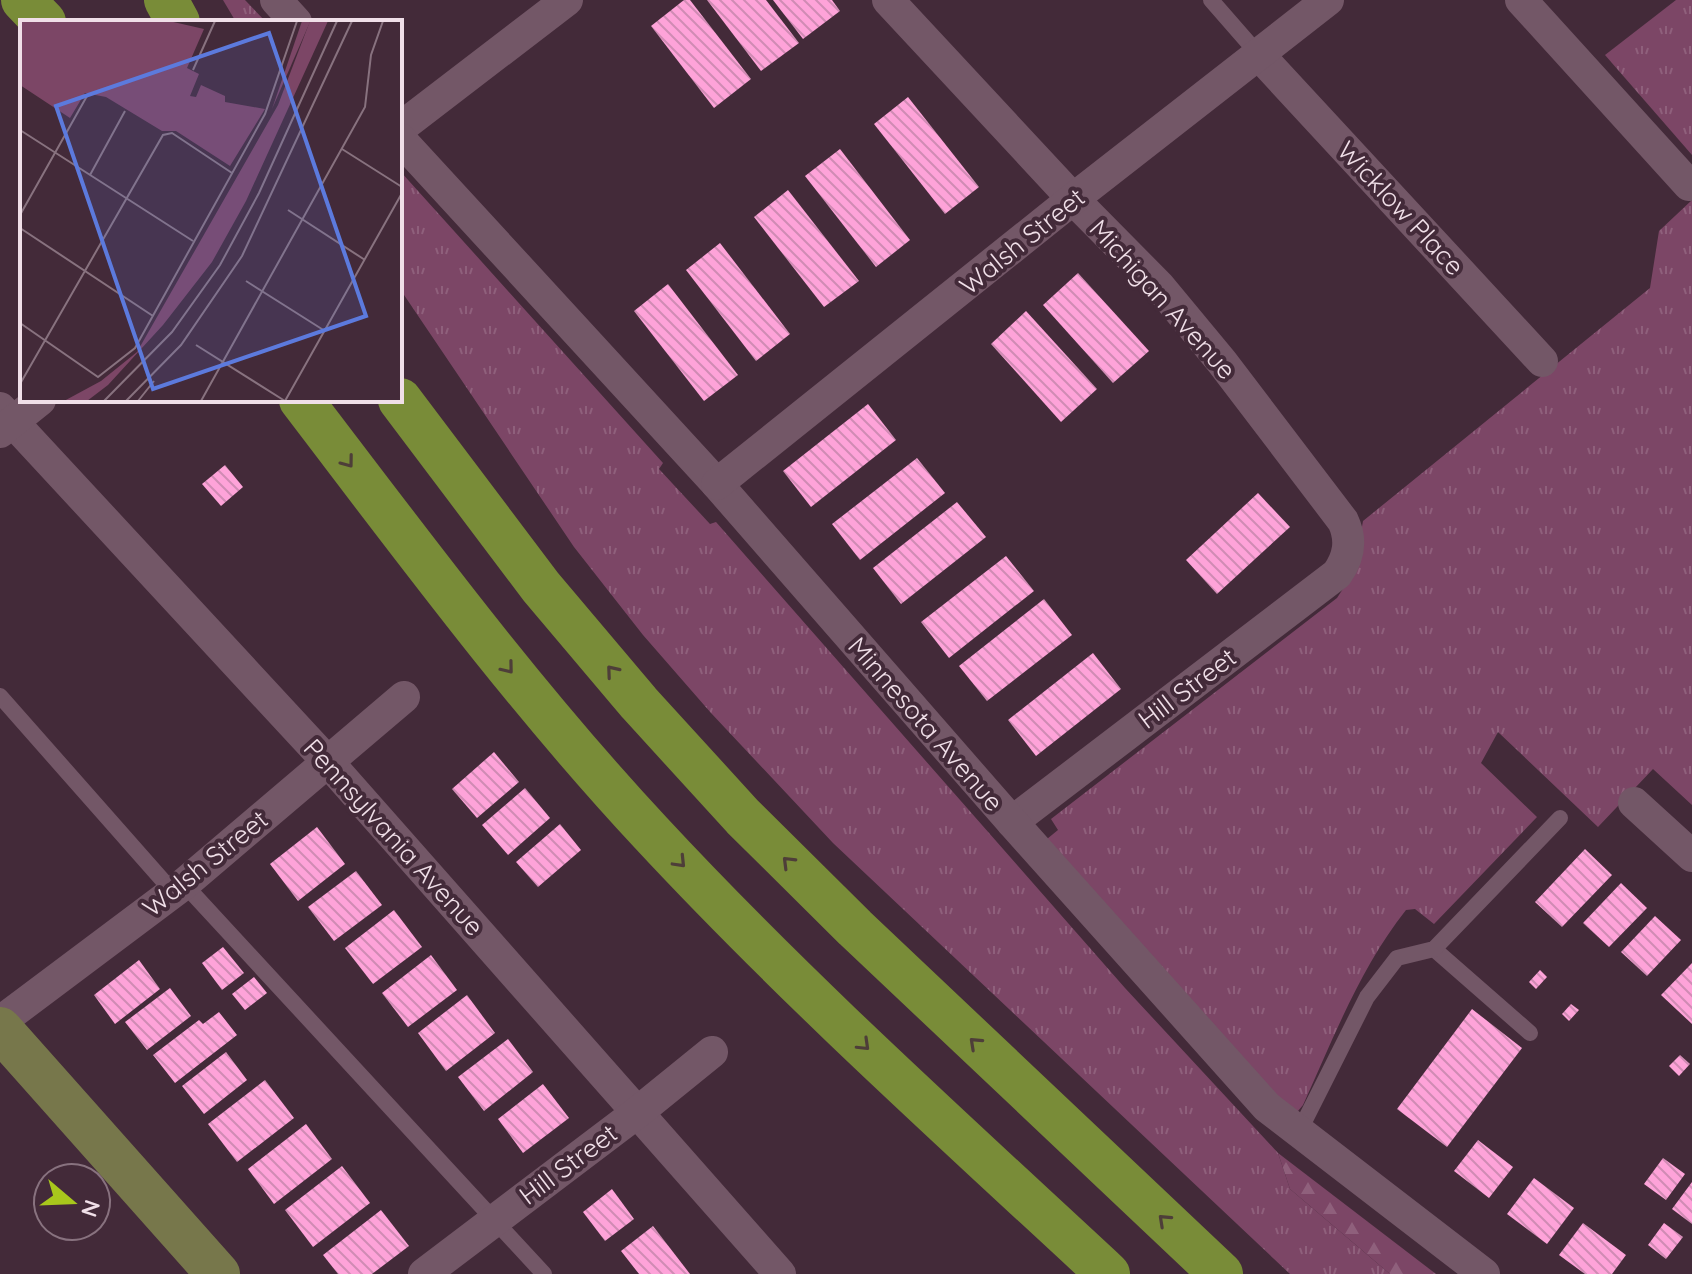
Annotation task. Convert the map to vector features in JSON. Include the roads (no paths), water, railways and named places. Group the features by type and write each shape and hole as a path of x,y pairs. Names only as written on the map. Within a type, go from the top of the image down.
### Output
{"highway":[{"path":"23,0 42,20"},
{"path":"61,0 70,20"},
{"path":"166,0 177,20"},
{"path":"303,402 452,601 550,719 651,833 761,946 1108,1274"},
{"path":"402,402 541,587 639,703 743,817 968,1036 1221,1274"}],"main road":[{"path":"0,1029 218,1274"}],"street":[{"path":"276,0 294,20"},
{"path":"402,126 567,0"},
{"name":"Michigan Avenue","path":"888,0 1073,199 1159,286 1222,362 1343,521 1348,531 1349,545"},
{"name":"Walsh Street","path":"717,484 1328,0"},
{"path":"1521,0 1689,185"},
{"name":"Wicklow Place","path":"1259,55 1542,361"},
{"name":"Minnesota Avenue","path":"402,141 717,484 1012,822 1267,1107 1484,1274"},
{"path":"4,420 36,402"},
{"name":"Pennsylvania Avenue","path":"4,420 327,761 780,1274"},
{"name":"Hill Street","path":"1012,822 1337,574 1346,561 1349,545"},
{"name":"Walsh Street","path":"0,1022 179,888 404,697"},
{"path":"1634,803 1692,856"},
{"name":"Hill Street","path":"424,1274 712,1052"}],"lane":[{"path":"1211,0 1259,55"},
{"path":"0,696 495,1218 544,1274"},
{"path":"1299,1132 1367,997 1397,958 1434,949 1560,818"},
{"path":"1434,949 1530,1033"}]}
